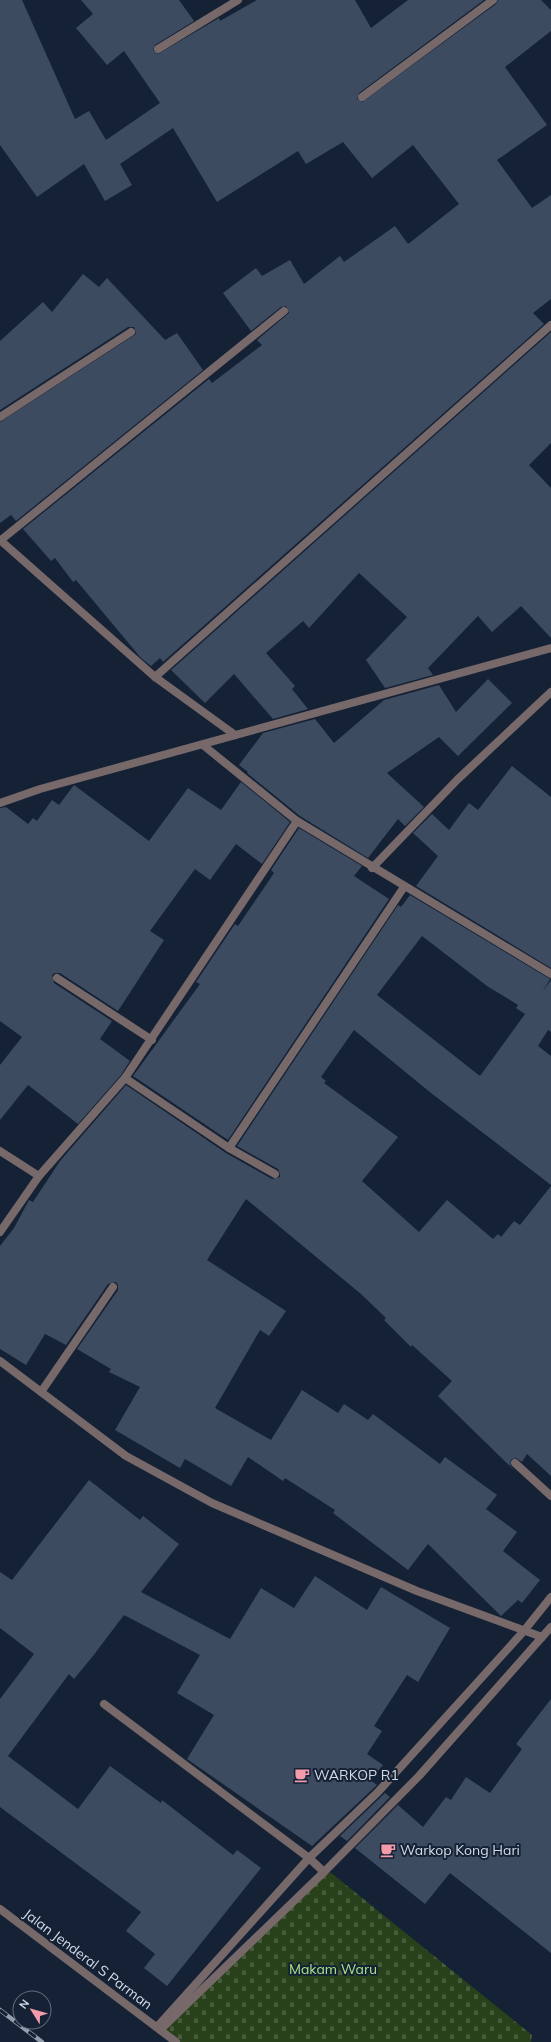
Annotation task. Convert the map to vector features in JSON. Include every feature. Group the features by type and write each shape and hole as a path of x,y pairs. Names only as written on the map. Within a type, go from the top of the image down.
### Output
{"street":[{"path":"158,49 238,0"},
{"path":"362,97 493,0"},
{"path":"235,735 155,677 0,540 284,311"},
{"path":"155,677 551,325"},
{"path":"0,417 131,332"},
{"path":"0,803 40,789 551,648"},
{"path":"372,868 458,779 551,692"},
{"path":"203,745 297,821 372,868 551,974"},
{"path":"0,1232 39,1176 125,1078 152,1040 297,821"},
{"path":"229,1148 404,887"},
{"path":"57,978 152,1040"},
{"path":"125,1078 229,1148 275,1174"},
{"path":"0,1151 39,1176"},
{"path":"41,1392 113,1286"},
{"path":"0,1361 126,1456 212,1503 417,1591 523,1632 542,1637"},
{"path":"515,1463 551,1496"},
{"path":"158,2029 309,1858 378,1792 523,1632 551,1597"},
{"path":"158,2029 324,1872 419,1776 551,1627"},
{"path":"104,1704 309,1858 324,1872"},
{"name":"Jalan Jenderal S Parman","path":"0,1909 176,2042"}],"green space":[{"name":"Makam Waru","path":"330,1872 532,2035 531,2042 179,2042 162,2030 220,1973"}],"building":[{"path":"0,0 22,0 75,119 89,111 106,140 160,103 124,51 107,65 76,28 93,14 81,0 179,0 194,21 155,45 153,50 158,54 219,18 220,21 257,0 355,0 371,28 408,0 484,0 359,93 357,98 362,102 496,4 498,0 541,0 551,10 551,31 505,67 547,125 497,160 532,208 551,195 551,299 533,313 544,324 163,662 160,658 151,666 141,658 76,580 73,582 55,558 51,561 23,529 209,379 212,383 262,345 257,340 289,313 286,306 281,307 251,331 223,293 256,268 262,276 290,260 304,284 340,256 344,262 395,226 408,244 459,204 413,145 372,178 343,142 306,164 298,151 217,202 173,128 120,164 132,185 105,201 84,164 37,197 0,145"},
{"path":"83,274 99,287 107,278 165,340 177,333 203,370 16,521 11,515 0,523 0,422 136,334 134,327 128,327 0,410 0,341 43,302 52,312"},
{"path":"551,332 551,443 529,465 551,488 551,638 521,606 492,632 478,616 428,668 433,675 385,688 366,660 407,617 359,573 309,628 303,621 266,653 295,686 292,689 308,709 273,719 234,674 205,703 171,670"},
{"path":"488,679 512,703 458,756 439,737 387,773 424,807 405,826 398,819 368,858 300,816 239,765 263,733 315,719 334,743 384,700 439,685 456,712"},
{"path":"512,766 551,797 551,968 416,886 438,856 413,833 432,814 449,830 469,803 478,810"},
{"path":"241,782 290,822 262,864 236,844 210,880 195,869 150,931 164,940 118,1011 60,973 55,973 52,975 54,983 112,1021 100,1039 130,1061 121,1075 78,1124 28,1085 0,1120 0,1065 22,1037 0,1021 0,808 6,807 28,824 33,818 37,821 52,800 59,805 74,785 149,841 188,788 221,810"},
{"path":"299,828 362,866 354,876 389,899 228,1140 133,1076 200,984 196,982 235,924 238,926 274,873 271,870"},
{"path":"410,895 550,979 543,991 551,980 551,1032 548,1030 538,1046 551,1056 551,1185 431,1093 354,1030 321,1077 326,1081 324,1083 398,1137 362,1181 419,1232 447,1200 493,1239 498,1234 501,1237 514,1221 520,1225 551,1186 551,1476 527,1454 522,1462 516,1458 511,1460 510,1465 515,1471 438,1396 452,1381 412,1345 411,1347 384,1320 386,1318 361,1294 246,1199 207,1260 286,1311 269,1336 260,1330 215,1408 271,1440 302,1390 338,1413 344,1404 368,1420 373,1414 440,1464 445,1457 497,1495 486,1509 517,1532 503,1551 540,1580 522,1603 518,1600 501,1616 428,1544 408,1570 333,1513 335,1510 285,1478 283,1481 248,1457 231,1486 185,1459 180,1468 115,1430 140,1387 109,1372 111,1369 77,1349 118,1290 118,1285 116,1282 108,1284 66,1345 45,1334 26,1365 0,1349 0,1246 14,1228 29,1200 33,1202 60,1161 126,1085 226,1153 272,1179 280,1177 278,1169 237,1146 398,905 401,907","holes":["422,936 487,986 518,1005 516,1008 525,1014 480,1076 377,995"]},
{"path":"89,1480 140,1520 143,1516 179,1544 141,1592 230,1639 261,1588 294,1608 315,1576 367,1610 381,1587 450,1628 418,1682 407,1675 374,1726 382,1731 367,1754 383,1765 370,1780 377,1785 312,1846 187,1759 214,1715 177,1693 200,1655 124,1615 74,1679 69,1674 8,1756 78,1809 110,1766 161,1803 162,1800 233,1855 237,1850 261,1868 167,1986 144,1968 155,1954 126,1931 141,1912 0,1807 0,1699 34,1654 0,1628 0,1572 12,1580"},
{"path":"551,1699 551,1953 450,1873 425,1904 355,1848 398,1805 423,1827 446,1797 451,1800 466,1777 490,1793 522,1749 516,1744"},
{"path":"385,1793 390,1797 347,1841 340,1836"}],"railway":[{"path":"0,2010 42,2042"}],"place":[{"name":"WARKOP R1","path":"302,1775"},
{"name":"Warkop Kong Hari","path":"388,1850"}]}
